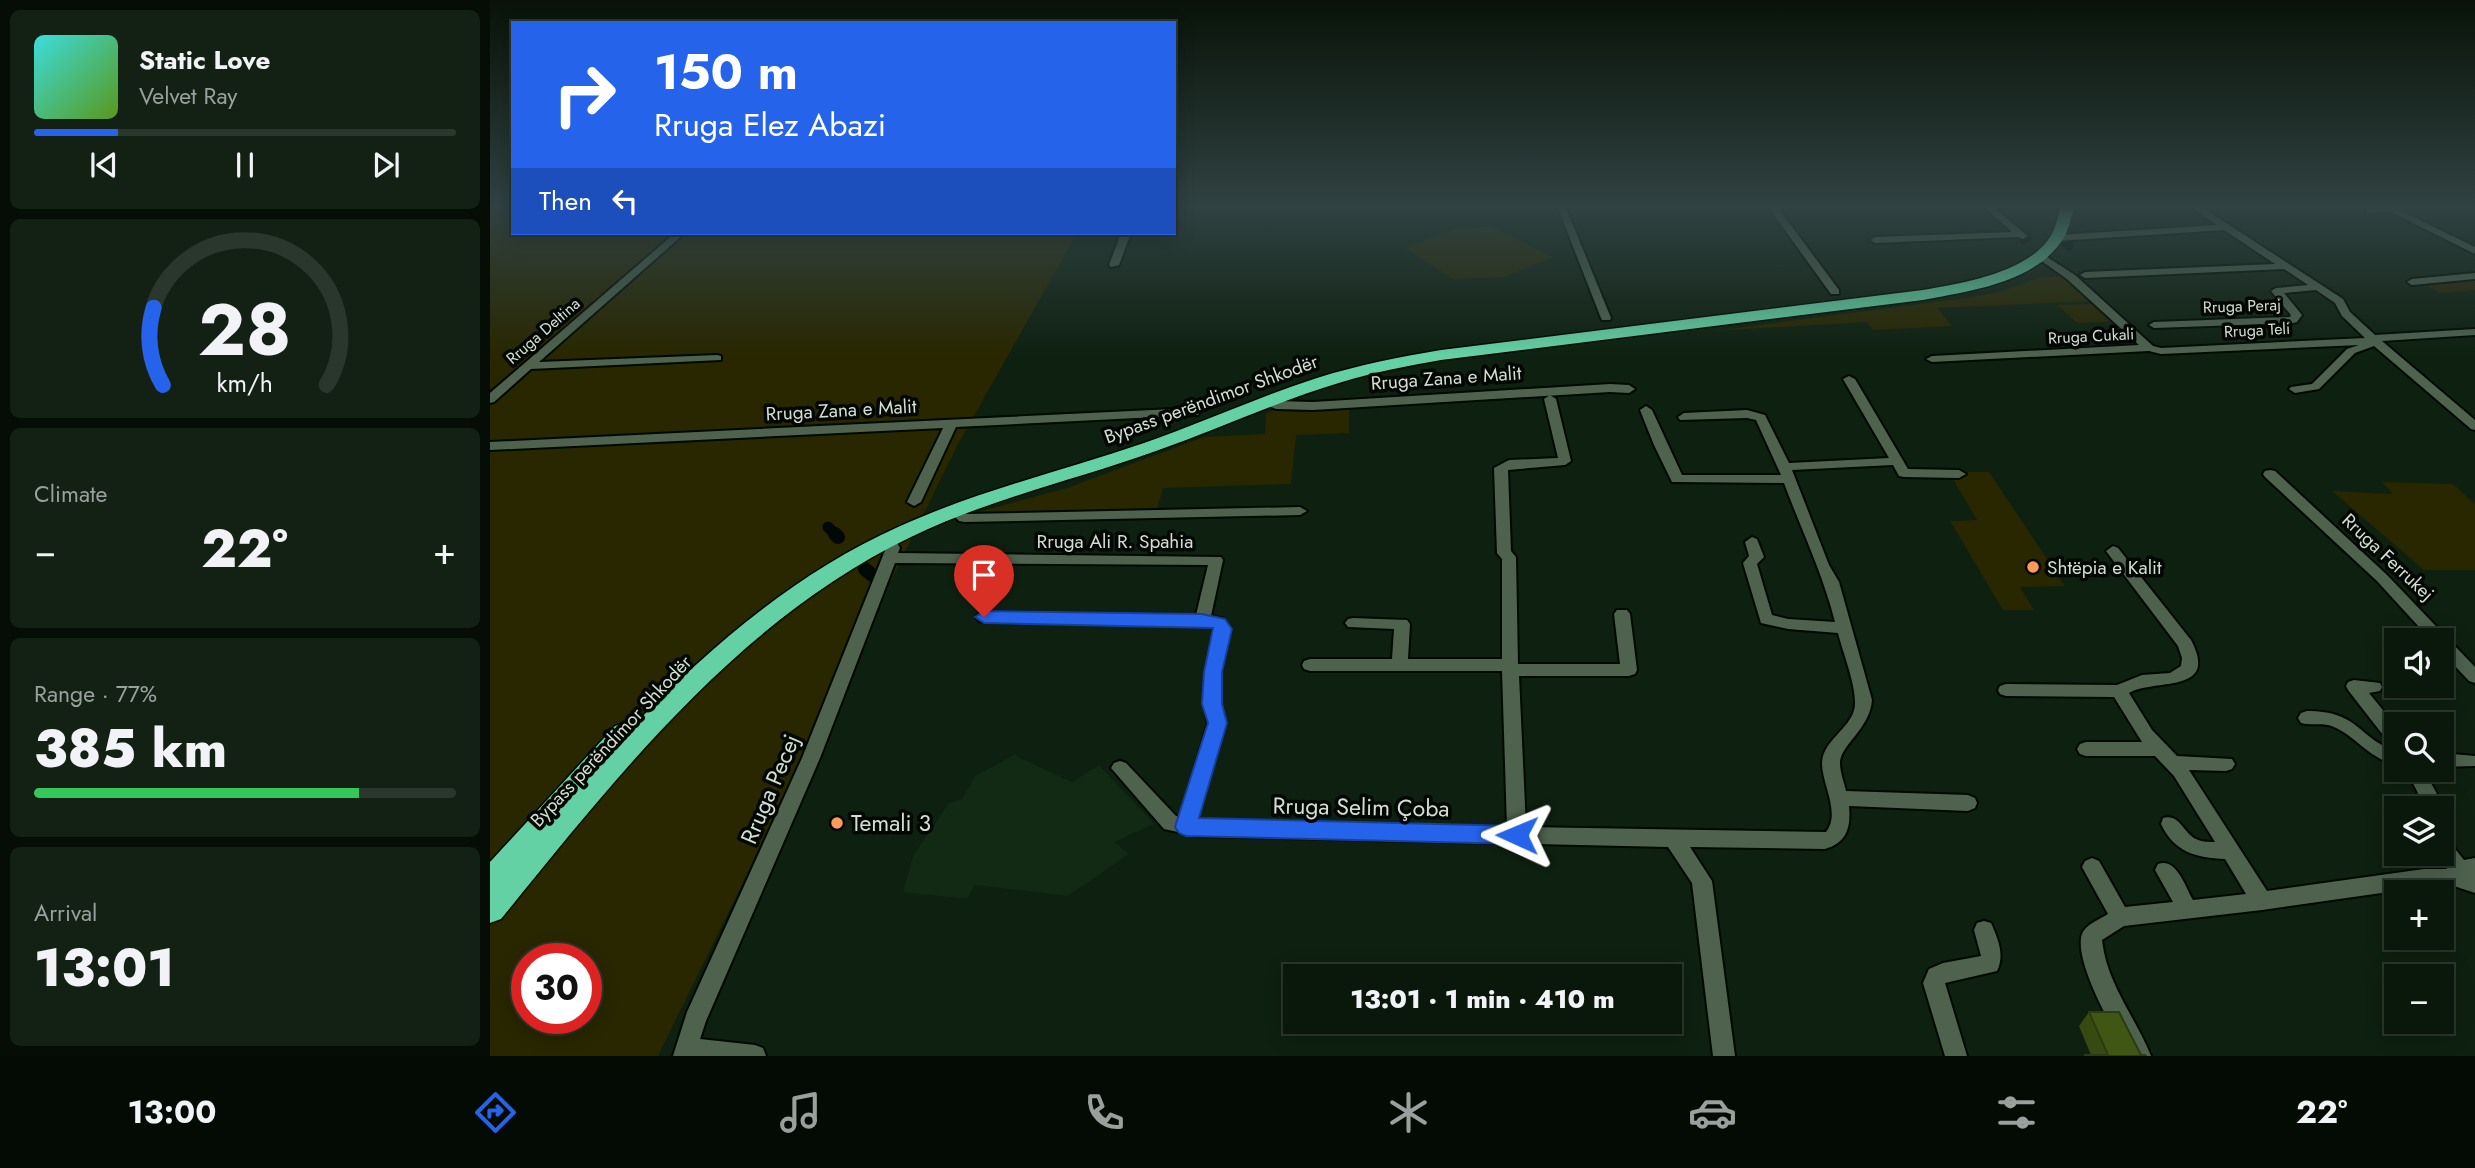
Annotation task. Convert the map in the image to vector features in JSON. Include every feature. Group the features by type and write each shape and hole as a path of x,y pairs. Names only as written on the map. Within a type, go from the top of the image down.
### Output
{"highway":[{"name":"Bypass perëndimor Shkodër","path":"490,883 627,730 747,617 855,546 908,520 968,497 1148,439 1299,382 1352,367 1460,346 1957,282 1988,273 2019,257"},
{"name":"Bypass perëndimor Shkodër","path":"490,909 635,743 726,653 813,584 889,549 956,511 1150,447 1266,402 1344,376 1430,357 1949,290 1991,279 2020,268 2036,257"}],"street":[{"name":"Rruga Deltina","path":"490,399 652,257"},
{"path":"1114,265 1117,257"},
{"path":"1582,257 1606,318"},
{"path":"1809,257 1835,292"},
{"name":"Rruga Cukali","path":"2042,257 2071,277 2149,348"},
{"path":"2273,257 2339,301 2346,314 2369,339 2475,426"},
{"path":"2085,275 2285,265"},
{"path":"2412,282 2475,276"},
{"name":"Rruga Peraj","path":"2154,325 2293,320 2297,315 2276,292 2318,287"},
{"name":"Rruga Teli","path":"2149,348 2161,351 2475,332"},
{"path":"2295,389 2315,387 2351,351 2369,345 2369,339"},
{"name":"Rruga Cukali","path":"1932,359 2149,348"},
{"path":"528,366 717,358"},
{"path":"1849,379 1904,473 1959,474"},
{"name":"Rruga Zana e Malit","path":"1266,402 1276,405 1312,405 1629,389"},
{"path":"1517,835 1510,667 1509,557 1504,553 1501,468 1509,464 1565,461 1550,399"},
{"path":"1646,410 1678,479 1786,473 1896,461"},
{"name":"Rruga Zana e Malit","path":"490,446 1194,412"},
{"name":"Rruga Selim Çoba","path":"1186,827 1816,842 1833,838 1839,831 1841,816 1831,763 1832,755 1860,722 1864,700 1832,582 1822,565 1761,418 1755,414 1684,418"},
{"path":"914,502 952,422"},
{"name":"Rruga Ferrukej","path":"2270,474 2382,578 2475,676"},
{"path":"956,511 964,517 1300,511"},
{"path":"1752,542 1757,557 1750,563 1751,572 1766,619 1788,624 1845,628"},
{"name":"Rruga Ali R. Spahia","path":"889,549 1216,560 1202,620"},
{"name":"Rruga Pecej","path":"686,1053 695,1020 811,758 889,549"},
{"path":"2006,690 2119,691 2133,683 2165,682 2179,678 2189,669 2190,658 2179,634 2113,551"},
{"path":"1310,665 1400,664 1629,670 1622,614"},
{"path":"984,617 1202,620 1219,623 1223,629 1213,672 1212,704 1217,723 1186,827 1171,823 1120,768"},
{"path":"1353,623 1402,624 1400,664"},
{"path":"2374,687 2354,687 2384,724"},
{"path":"2119,691 2157,749 2174,763 2227,851 2262,901"},
{"path":"2307,718 2332,719 2344,724 2384,755"},
{"path":"2086,749 2157,749"},
{"path":"2454,760 2470,761"},
{"path":"2174,763 2226,764"},
{"path":"1838,798 1968,803"},
{"path":"2170,824 2183,842 2192,848 2227,851"},
{"path":"1673,838 1702,881 1724,1056"},
{"path":"2092,867 2120,917"},
{"path":"2165,870 2188,910"},
{"path":"2140,1056 2100,977 2092,954 2091,936 2120,917 2262,901 2463,871 2475,884"},
{"path":"1956,1056 1934,983 1936,976 1943,972 1990,964 1992,957 1984,930"},
{"path":"686,1053 755,1056"}],"shaded area":[{"path":"490,257 1063,257 957,446 658,1056 490,1056"},
{"path":"1419,257 1552,257 1503,277 1453,279"},
{"path":"2066,276 2094,301 1937,308 1952,326 1873,330 1867,322 1713,331 1959,299 1996,293 2041,277"},
{"path":"2475,278 2475,290 2439,293 2422,283"},
{"path":"2096,304 2117,321 2077,323 2057,305"},
{"path":"1349,407 1349,433 1296,435 1291,484 1163,488 1156,513 971,514 1067,488 1204,437 1265,434 1266,413 1282,408"},
{"path":"1962,472 1989,472 2065,586 2020,587 2034,610 2003,610 1950,521 1977,520 1951,476 1964,476"},
{"path":"2382,482 2453,484 2475,504 2475,570 2424,570 2332,491 2393,494"},
{"path":"1014,755 1072,782 1099,765 1154,824 1114,842 1129,854 1068,896 975,885 967,899 903,892 913,856 949,803 962,799 975,776"}],"building":[{"path":"2089,1012 2119,1012 2141,1055 2146,1056 2085,1056 2108,1055"}],"waterway":[{"path":"828,527 838,537"},
{"path":"865,569 872,575"}],"place":[{"name":"Shtëpia e Kalit","path":"2033,567"},
{"name":"Temali 3","path":"837,823"}],"route":[{"path":"984,617 1202,620 1219,623 1223,629 1213,672 1212,704 1216,713 1216,732 1186,827 1517,835"}]}
